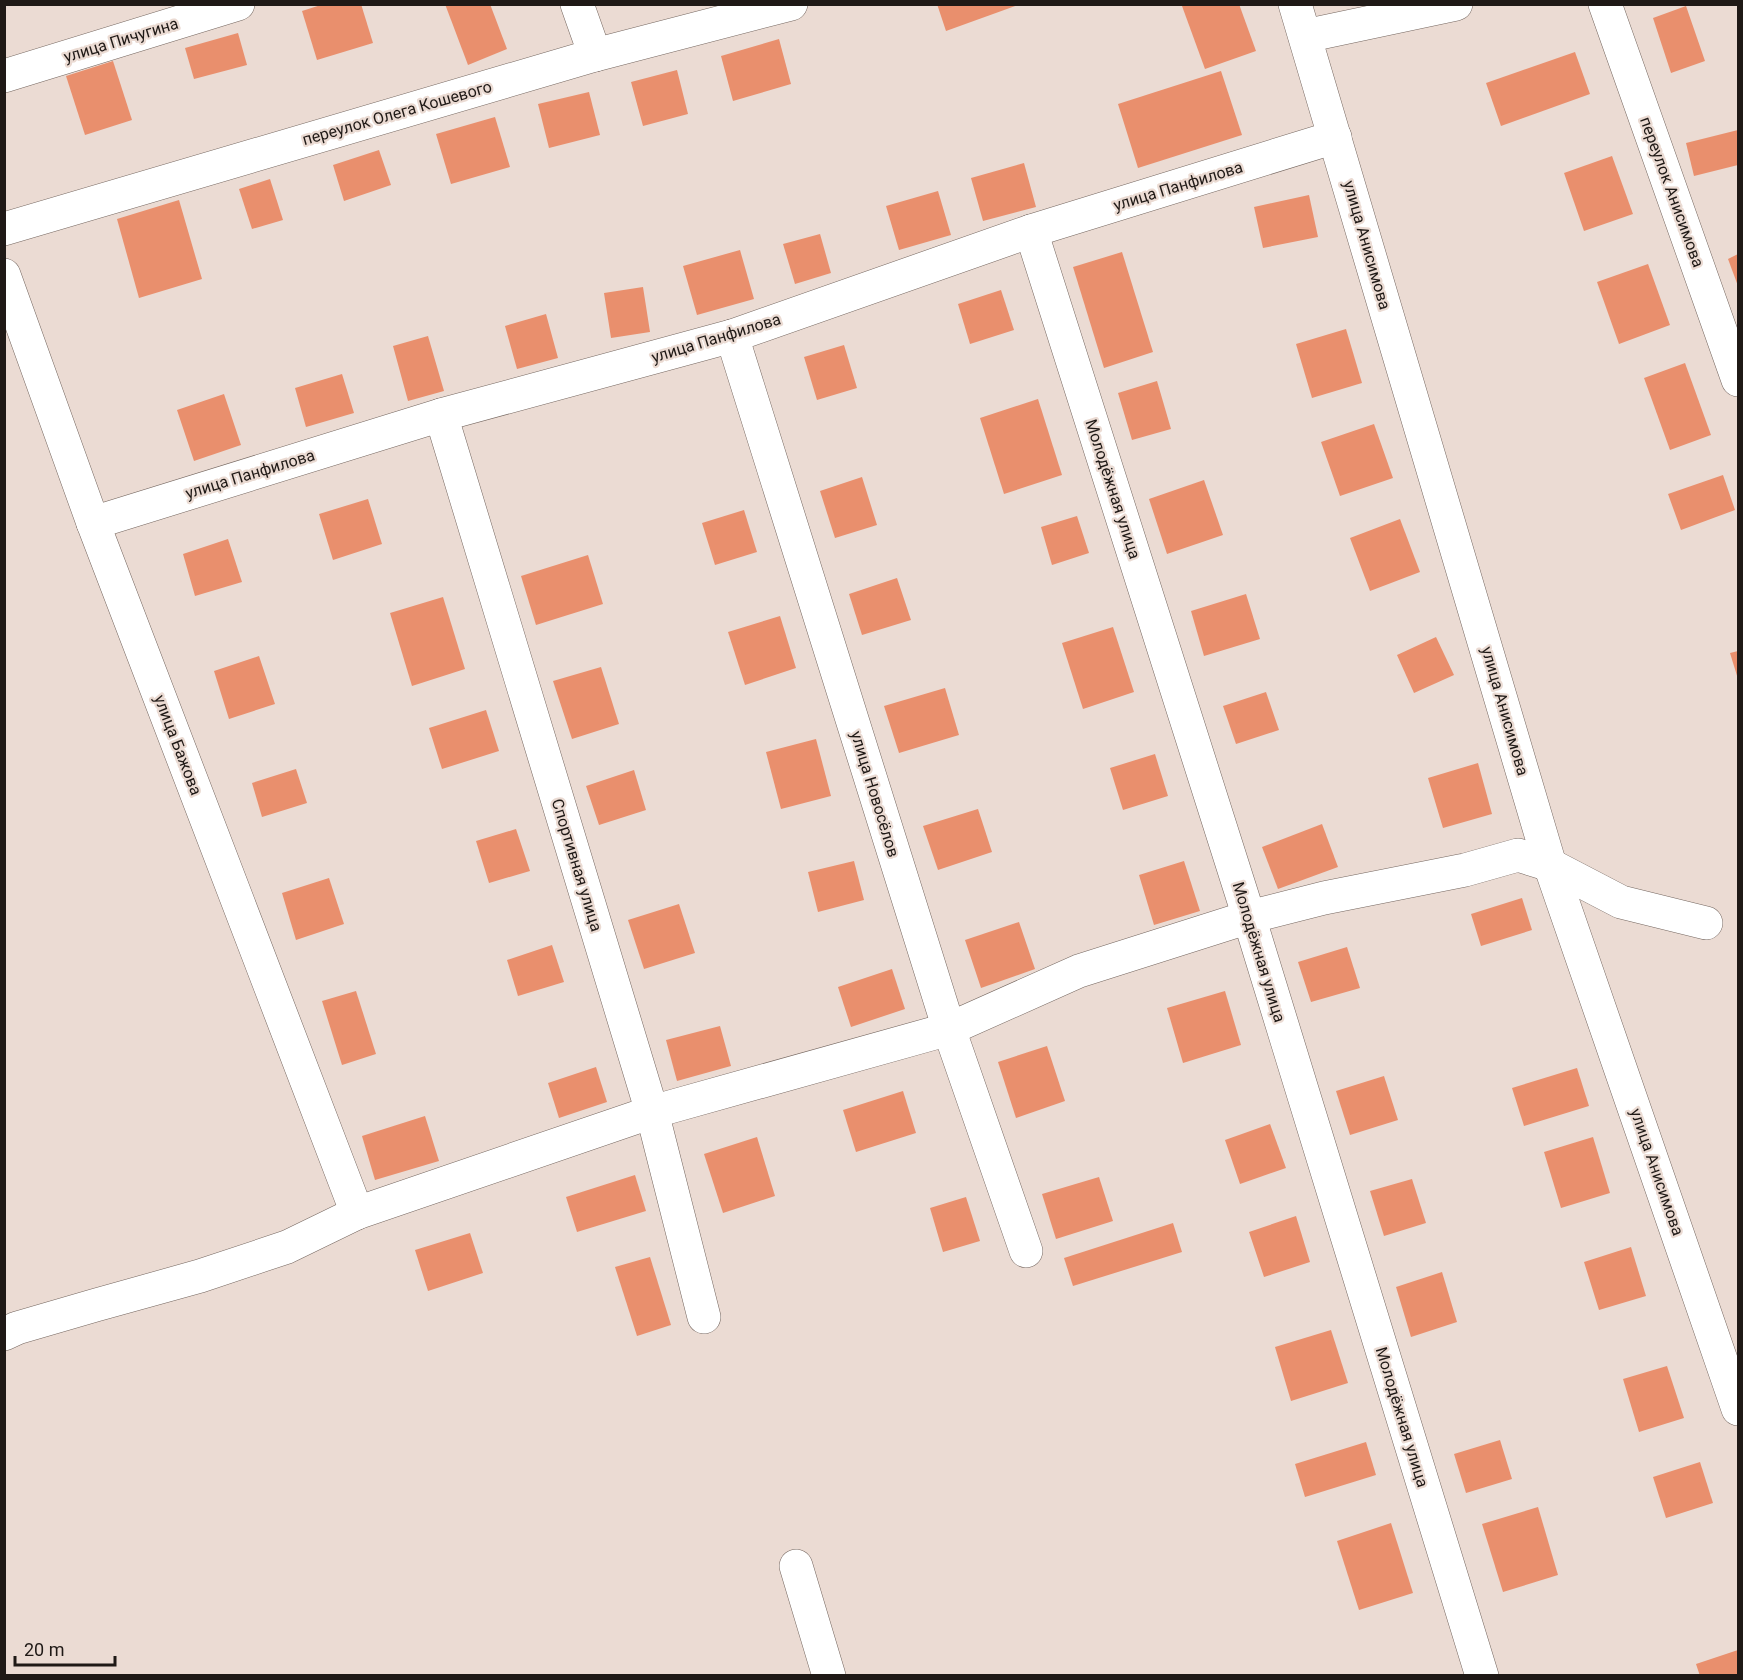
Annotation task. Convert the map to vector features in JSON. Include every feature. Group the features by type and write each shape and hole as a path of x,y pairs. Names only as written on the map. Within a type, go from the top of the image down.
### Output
{"street":[{"name":"улица Пичугина","path":"4,76 238,4"},
{"path":"577,4 595,55"},
{"name":"переулок Олега Кошевого","path":"4,229 595,55 791,4"},
{"name":"улица Анисимова","path":"1295,4 1550,865 1738,1409"},
{"path":"1305,36 1456,4"},
{"name":"переулок Анисимова","path":"1605,4 1738,380"},
{"name":"улица Панфилова","path":"93,523 441,415 732,336 1030,231 1335,137"},
{"name":"Молодёжная улица","path":"1030,231 1249,917 1482,1676"},
{"name":"улица Бажова","path":"4,274 93,523 357,1213"},
{"name":"улица Новосёлов","path":"732,336 949,1029 1026,1251"},
{"name":"Спортивная улица","path":"441,415 652,1112 704,1317"},
{"path":"4,1334 17,1328 200,1276 287,1247 357,1213 652,1112 949,1029 1079,971 1249,917 1324,898 1465,870 1518,855 1550,865 1621,902 1706,923"},
{"path":"796,1566 829,1676"}],"building":[{"path":"324,4 361,4 373,43 317,60 302,11"},
{"path":"445,4 490,4 507,49 468,65"},
{"path":"937,4 1018,4 1018,5 946,31"},
{"path":"1186,4 1239,4 1256,51 1205,69 1182,6"},
{"path":"1686,6 1705,61 1671,73 1653,18"},
{"path":"238,33 247,65 194,79 185,48"},
{"path":"779,39 791,84 733,101 721,56"},
{"path":"1575,52 1590,94 1501,126 1486,83"},
{"path":"113,61 132,120 85,135 66,76"},
{"path":"677,70 688,114 643,126 631,82"},
{"path":"1221,71 1242,135 1138,168 1118,104"},
{"path":"589,92 600,135 549,148 538,104"},
{"path":"495,117 510,167 451,184 436,134"},
{"path":"1738,130 1738,165 1694,176 1686,143"},
{"path":"379,150 391,185 344,201 333,165"},
{"path":"1612,156 1633,214 1584,231 1564,173"},
{"path":"1024,163 1036,207 983,221 971,178"},
{"path":"270,179 283,220 252,229 239,189"},
{"path":"938,191 951,235 899,250 886,206"},
{"path":"1309,195 1318,237 1263,248 1254,207"},
{"path":"179,200 202,279 139,298 117,219"},
{"path":"820,234 831,273 795,284 783,244"},
{"path":"740,250 754,299 697,315 683,266"},
{"path":"1122,252 1153,352 1104,368 1073,267"},
{"path":"1738,254 1738,286 1728,259"},
{"path":"1648,264 1670,325 1619,344 1597,282"},
{"path":"643,287 650,332 611,338 604,293"},
{"path":"1001,290 1014,330 970,344 958,304"},
{"path":"546,314 558,358 517,369 505,326"},
{"path":"1346,329 1362,383 1312,398 1296,344"},
{"path":"428,336 444,391 408,401 393,346"},
{"path":"844,345 857,388 817,400 804,357"},
{"path":"1685,363 1711,435 1670,450 1644,378"},
{"path":"342,374 354,413 306,427 295,388"},
{"path":"1157,381 1171,429 1132,440 1118,393"},
{"path":"224,394 241,445 194,461 177,410"},
{"path":"1038,399 1062,475 1004,494 980,418"},
{"path":"1374,424 1393,478 1340,496 1321,442"},
{"path":"1723,475 1735,510 1681,530 1668,494"},
{"path":"862,477 877,525 835,538 820,491"},
{"path":"1204,480 1223,535 1167,554 1149,499"},
{"path":"368,499 382,544 333,560 319,514"},
{"path":"744,510 757,552 715,565 702,523"},
{"path":"1077,516 1089,553 1052,565 1041,527"},
{"path":"1400,519 1420,572 1370,591 1350,538"},
{"path":"228,539 242,582 195,596 183,554"},
{"path":"588,555 603,604 536,625 521,576"},
{"path":"897,578 911,620 862,635 849,594"},
{"path":"1246,594 1260,639 1204,656 1191,611"},
{"path":"443,597 465,669 412,686 390,613"},
{"path":"780,616 796,668 745,685 728,632"},
{"path":"1113,627 1134,692 1083,709 1062,643"},
{"path":"1436,637 1454,675 1414,693 1397,655"},
{"path":"1738,651 1738,679 1730,653"},
{"path":"259,656 275,704 229,719 214,671"},
{"path":"601,667 619,724 572,739 553,681"},
{"path":"945,688 959,735 899,753 884,706"},
{"path":"1266,692 1279,730 1236,744 1223,706"},
{"path":"486,710 499,751 442,769 429,728"},
{"path":"816,739 831,796 781,809 766,752"},
{"path":"1155,754 1168,796 1123,810 1110,768"},
{"path":"1478,763 1492,814 1443,828 1428,778"},
{"path":"296,769 307,803 262,817 252,783"},
{"path":"634,770 646,810 599,825 586,786"},
{"path":"978,809 992,852 938,870 923,826"},
{"path":"1322,824 1338,867 1278,889 1262,847"},
{"path":"516,829 530,871 489,883 476,841"},
{"path":"854,861 864,900 818,912 808,872"},
{"path":"1184,861 1200,911 1154,925 1139,875"},
{"path":"329,878 344,924 296,940 282,893"},
{"path":"1522,898 1532,930 1481,946 1471,914"},
{"path":"679,904 695,953 644,969 628,920"},
{"path":"1019,922 1035,969 981,988 965,940"},
{"path":"552,945 564,982 518,996 507,960"},
{"path":"1347,947 1360,988 1311,1002 1298,962"},
{"path":"892,969 905,1009 851,1027 838,987"},
{"path":"356,991 376,1054 342,1065 322,1001"},
{"path":"1225,991 1241,1045 1183,1063 1167,1008"},
{"path":"720,1026 731,1066 677,1081 666,1040"},
{"path":"1047,1046 1065,1101 1016,1118 998,1062"},
{"path":"596,1067 607,1102 559,1118 548,1083"},
{"path":"1577,1068 1589,1106 1524,1126 1512,1088"},
{"path":"1384,1076 1398,1120 1350,1135 1336,1091"},
{"path":"903,1091 916,1133 856,1152 843,1110"},
{"path":"425,1116 439,1161 375,1180 362,1136"},
{"path":"1270,1124 1286,1168 1240,1184 1225,1140"},
{"path":"757,1137 775,1196 723,1213 704,1154"},
{"path":"1593,1137 1610,1193 1561,1208 1544,1152"},
{"path":"635,1175 646,1211 577,1232 566,1197"},
{"path":"1099,1177 1113,1221 1056,1239 1042,1194"},
{"path":"1412,1179 1426,1223 1384,1236 1370,1191"},
{"path":"966,1197 980,1241 943,1252 930,1208"},
{"path":"1296,1216 1310,1262 1264,1277 1249,1232"},
{"path":"1173,1223 1182,1252 1073,1286 1064,1258"},
{"path":"470,1233 483,1273 428,1291 415,1250"},
{"path":"1631,1247 1646,1296 1599,1310 1584,1262"},
{"path":"650,1257 671,1325 637,1336 615,1267"},
{"path":"1442,1272 1457,1322 1411,1337 1396,1287"},
{"path":"1331,1330 1348,1383 1291,1401 1275,1347"},
{"path":"1667,1366 1684,1418 1639,1432 1623,1379"},
{"path":"1500,1440 1512,1479 1466,1493 1454,1454"},
{"path":"1366,1442 1376,1475 1305,1497 1295,1464"},
{"path":"1700,1462 1713,1503 1666,1518 1653,1477"},
{"path":"1538,1507 1558,1575 1503,1592 1482,1524"},
{"path":"1391,1523 1413,1593 1359,1610 1337,1541"},
{"path":"1738,1650 1738,1676 1700,1676 1696,1664"}]}
